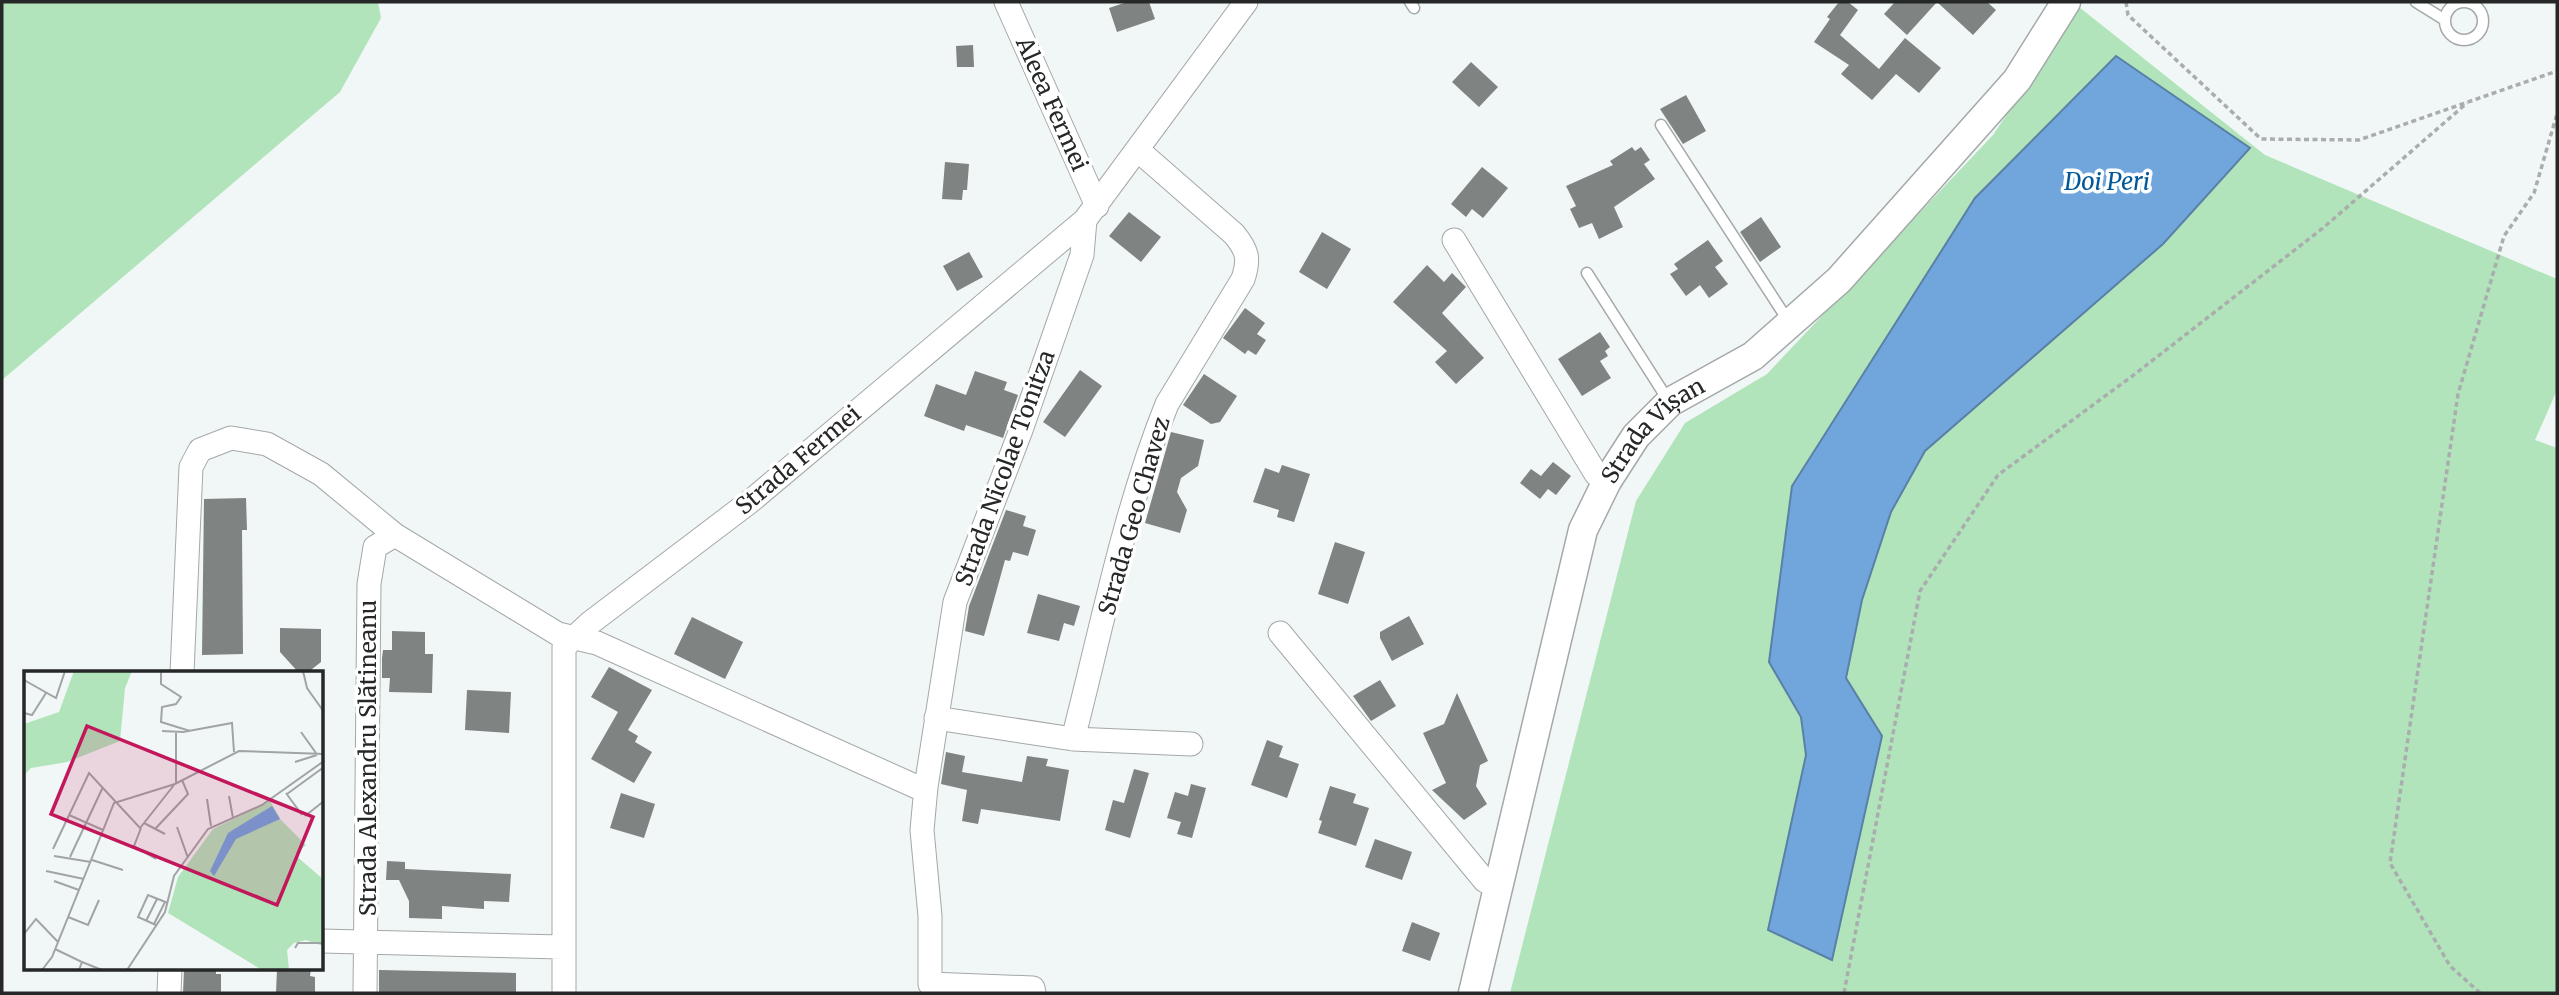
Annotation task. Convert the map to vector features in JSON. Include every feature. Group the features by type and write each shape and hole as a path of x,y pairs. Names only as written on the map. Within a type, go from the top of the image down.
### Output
{"street":[{"name":"Aleea Fermei","path":"1006,2 1091,213"},
{"name":"Strada Fermei","path":"573,636 752,499 1091,213 1247,2"},
{"name":"Strada Vișan","path":"1473,993 1583,530 1608,481 1636,436 1670,402 1753,356 1839,280 2017,80 2066,2"},
{"name":"Strada Geo Chavez","path":"1073,738 1142,475 1158,425 1167,404 1243,279 1248,262 1246,249 1234,234 1139,150"},
{"name":"Strada Nicolae Tonitza","path":"1034,993 1033,988 930,984 930,916 922,830 926,787 955,602 1021,430 1077,267 1091,213"},
{"path":"1454,240 1596,474 1608,481"},
{"path":"182,671 191,467 200,450 231,438 267,444 321,474 395,535 558,634 597,643 917,787 926,787"},
{"name":"Strada Alexandru Slătineanu","path":"365,993 369,584 375,547 395,535"},
{"path":"1280,633 1485,881 1500,886"},
{"path":"564,993 564,647 573,636"},
{"path":"936,718 1073,738 1191,744"},
{"path":"324,940 562,947"},
{"path":"169,993 170,970"}],"lane":[{"path":"2416,2 2445,20"},
{"path":"2480,13 2488,2"},
{"path":"2457,4 2470,4 2480,13 2482,26 2467,40 2449,33 2445,20 2447,13 2457,4"},
{"path":"1661,125 1792,324"},
{"path":"1587,273 1670,402"}],"path":[{"path":"2126,2 2128,15 2260,139 2358,140 2557,71"},
{"path":"1844,993 1920,591 1998,475 2135,374 2323,228 2467,103"},
{"path":"2480,993 2450,966 2390,863 2458,394 2504,236 2534,193 2557,114"}],"green space":[{"path":"2,2 378,2 381,18 340,92 2,380"},
{"path":"2079,7 2265,155 2557,279 2557,390 2535,440 2557,448 2557,993 1510,993 1636,501 1685,423 1767,374 1993,135"}],"water":[{"name":"Doi Peri","path":"2116,56 2250,148 2163,244 1925,451 1891,512 1862,600 1846,678 1882,736 1832,960 1768,930 1806,755 1801,717 1769,662 1792,486 1975,198"}],"building":[{"path":"1127,2 1149,2 1155,19 1117,32 1109,8"},
{"path":"1839,2 1848,2 1858,10 1840,35 1879,69 1905,38 1941,68 1919,93 1896,74 1872,100 1841,74 1849,65 1814,42 1830,19 1827,17"},
{"path":"1895,2 1937,2 1907,35 1884,14"},
{"path":"1937,2 1987,2 1996,10 1973,35"},
{"path":"973,45 974,67 957,67 956,46"},
{"path":"1471,62 1498,87 1479,107 1452,82"},
{"path":"1686,95 1706,131 1683,144 1660,109"},
{"path":"1632,147 1635,151 1641,147 1650,160 1644,164 1655,179 1614,207 1623,227 1599,239 1592,223 1579,228 1570,209 1576,206 1566,186 1613,165 1610,161"},
{"path":"945,162 969,164 967,190 963,190 962,200 942,199"},
{"path":"1482,167 1508,188 1483,218 1472,209 1466,217 1451,204"},
{"path":"1129,212 1161,237 1141,262 1109,236"},
{"path":"1761,217 1781,247 1760,262 1740,232"},
{"path":"1322,232 1351,249 1327,289 1299,272"},
{"path":"1708,240 1723,261 1715,267 1728,284 1709,298 1700,285 1686,296 1670,274 1678,269 1674,264"},
{"path":"969,252 983,277 957,291 943,266"},
{"path":"1427,265 1444,282 1452,273 1466,287 1442,313 1484,358 1456,384 1435,362 1447,351 1393,302"},
{"path":"1245,308 1265,323 1257,334 1266,340 1256,355 1248,350 1245,354 1223,338"},
{"path":"1600,332 1610,347 1605,351 1608,356 1600,361 1611,378 1582,396 1558,359"},
{"path":"1080,370 1102,386 1065,437 1043,422"},
{"path":"975,371 1007,382 1004,390 1018,395 1003,438 966,425 964,431 924,416 936,384 966,395"},
{"path":"1204,374 1237,396 1220,422 1211,424 1183,405"},
{"path":"1171,432 1204,440 1198,466 1181,478 1177,492 1187,510 1180,533 1145,523"},
{"path":"1553,462 1571,476 1556,495 1548,489 1540,499 1520,483 1531,469 1541,476"},
{"path":"1282,465 1310,474 1294,522 1277,517 1279,510 1253,502 1265,468 1279,473"},
{"path":"246,498 247,530 242,530 243,654 202,655 204,499"},
{"path":"1006,510 1026,516 1023,526 1036,530 1028,556 1013,552 1010,561 1005,560 984,636 965,631 969,606"},
{"path":"1335,542 1365,552 1348,604 1318,594"},
{"path":"1038,594 1080,606 1074,626 1064,623 1059,641 1027,633"},
{"path":"1409,616 1424,644 1392,661 1380,638 1380,632"},
{"path":"692,617 743,642 725,679 674,654"},
{"path":"280,628 321,629 321,662 310,671 297,671 280,652"},
{"path":"392,631 425,632 425,654 433,654 432,693 389,692 390,678 382,678 382,658 383,650 392,650"},
{"path":"609,667 652,690 628,730 638,736 635,742 652,752 634,783 591,759 618,712 591,697"},
{"path":"1380,680 1396,706 1371,721 1353,696"},
{"path":"467,690 511,692 509,733 465,730"},
{"path":"1457,693 1488,761 1480,765 1476,786 1487,804 1464,820 1432,790 1446,783 1423,733 1444,724"},
{"path":"1267,740 1283,746 1279,757 1299,764 1287,798 1251,785"},
{"path":"946,752 965,756 962,772 1022,782 1027,756 1048,759 1046,766 1069,770 1060,821 981,809 978,824 962,821 967,790 941,784"},
{"path":"1134,769 1149,773 1130,838 1105,830 1113,800 1124,803"},
{"path":"1191,784 1206,788 1192,838 1177,834 1181,822 1167,818 1175,792 1188,796"},
{"path":"1330,786 1356,794 1353,803 1369,808 1356,846 1318,833 1322,821 1319,820"},
{"path":"621,793 655,804 644,838 610,828"},
{"path":"1375,839 1412,852 1402,880 1365,867"},
{"path":"387,861 405,862 405,869 511,874 509,902 484,901 484,909 442,906 442,919 409,918 409,901 399,880 386,880"},
{"path":"1412,922 1440,933 1430,961 1402,951"},
{"path":"184,970 216,970 216,974 221,974 221,993 183,993"},
{"path":"277,970 311,970 310,976 315,977 315,993 276,993"},
{"path":"379,970 516,973 516,993 379,993"}]}
